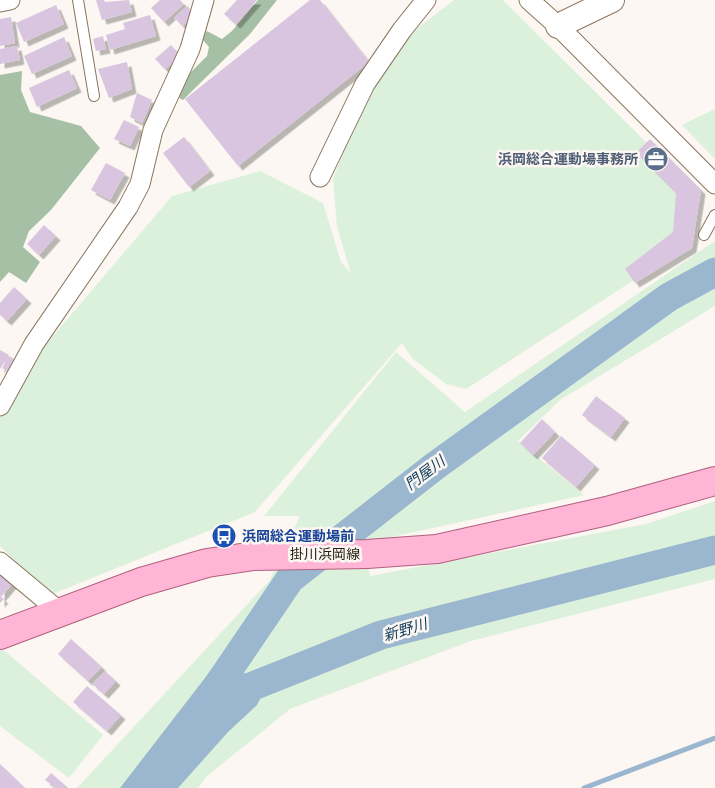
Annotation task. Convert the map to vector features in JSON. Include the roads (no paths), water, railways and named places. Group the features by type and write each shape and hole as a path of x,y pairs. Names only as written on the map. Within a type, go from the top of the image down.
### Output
{"main road":[{"name":"掛川浜岡線","path":"0,635 141,582 207,562 254,556 367,554 437,549 607,511 715,481"}],"street":[{"path":"0,2 10,0"},
{"path":"0,406 34,344 128,207 140,184 153,130 190,49 204,0"},
{"path":"320,177 365,84 402,30 426,0"},
{"path":"529,0 558,26 715,184"},
{"path":"558,26 612,0"},
{"path":"0,562 60,612"}],"lane":[{"path":"78,0 94,96"},
{"path":"704,236 715,215"}],"water":[{"path":"225,652 263,693 257,705 228,732 178,788 120,788"}],"waterway":[{"name":"門屋川","path":"212,694 290,579 435,466 669,297 715,272"},
{"name":"新野川","path":"221,706 243,690 381,635 715,550"},
{"path":"584,788 715,738"}],"place":[{"name":"浜岡総合運動場事務所","path":"656,159"},
{"name":"浜岡総合運動場前","path":"224,536"}]}
